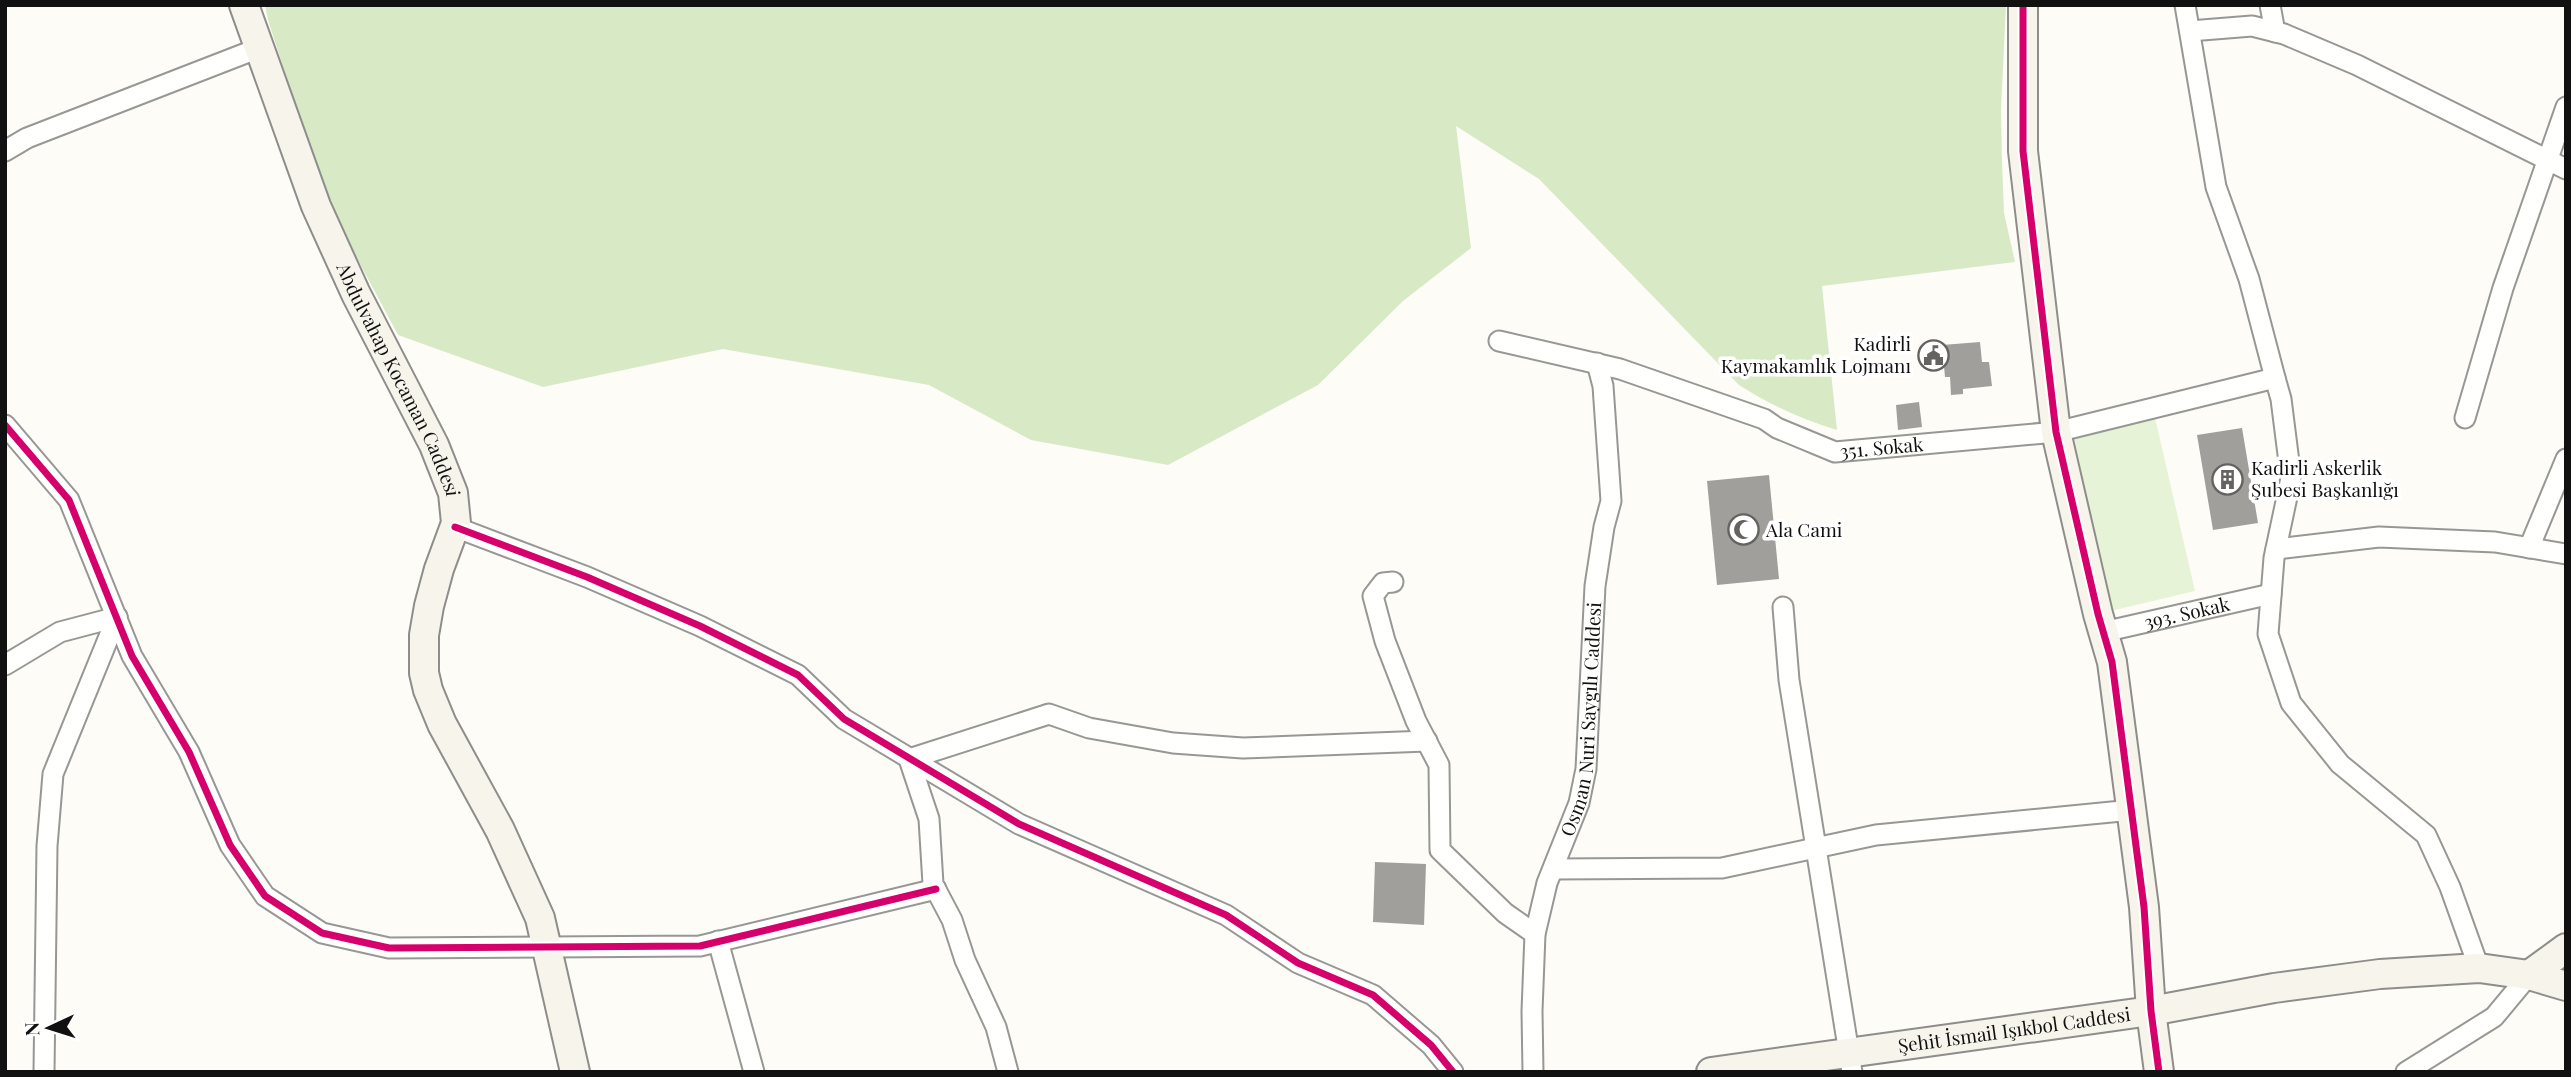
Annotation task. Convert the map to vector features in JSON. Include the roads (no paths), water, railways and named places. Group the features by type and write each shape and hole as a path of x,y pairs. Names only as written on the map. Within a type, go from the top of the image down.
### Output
{"street":[{"name":"Abdulvahap Kocaman Caddesi","path":"244,5 316,206 444,469 456,508 455,527 429,606 424,635 424,673 442,724 526,884 548,948 575,1072"},
{"path":"2023,5 2023,151 2056,432 2112,662 2144,907 2151,1011 2159,1072"},
{"path":"2185,5 2216,187 2249,279 2281,399 2291,478 2276,549 2268,635 2291,703 2340,764 2426,835 2450,887 2479,968"},
{"path":"2270,5 2275,32"},
{"path":"2190,31 2252,26 2275,32 2357,65 2557,164"},
{"path":"5,151 27,138 259,48"},
{"path":"2465,418 2503,288 2557,164 2566,107"},
{"name":"351. Sokak","path":"1499,341 1620,369 1765,419 1777,428 1835,452 2056,432 2275,378"},
{"name":"Osman Nuri Saygılı Caddesi","path":"1533,1072 1535,934 1548,883 1579,803 1586,769 1595,586 1611,501 1603,386 1597,363"},
{"path":"5,425 69,500 132,656 189,752 230,845 265,896 322,933 389,948 701,946 936,889"},
{"path":"2529,548 2566,459"},
{"path":"455,527 700,626 798,675 844,719 1019,824 1226,915 1298,963 1373,995 1431,1045 1453,1072"},
{"path":"2276,549 2379,537 2495,542 2566,554"},
{"path":"1393,582 1383,583 1373,596 1385,641 1416,721 1439,765 1440,850 1505,913 1535,934"},
{"name":"393. Sokak","path":"2103,632 2271,594"},
{"path":"1783,607 1790,680 1850,1062"},
{"path":"5,665 60,632 117,617"},
{"path":"44,1072 47,846 53,774 117,617"},
{"path":"909,759 1049,714 1101,730 1173,743 1243,748 1427,741"},
{"path":"909,759 929,819 933,884 952,920 965,960 996,1027 1008,1072"},
{"path":"1553,869 1722,867 1876,835 2132,810"},
{"path":"718,941 754,1072"},
{"path":"2406,1072 2494,1017 2529,975 2566,948"},
{"name":"Şehit İsmail Işıkbol Caddesi","path":"1711,1072 1850,1062 2274,988 2381,974 2479,968 2529,975 2566,986"}],"place":[{"name":"Kadirli Kaymakamlık Lojmanı","path":"1934,355"},
{"name":"Kadirli Askerlik Şubesi Başkanlığı","path":"2228,479"},
{"name":"Ala Cami","path":"1743,530"}]}
